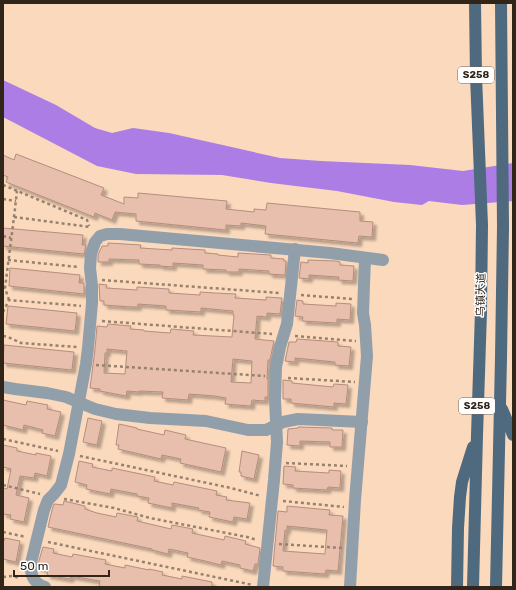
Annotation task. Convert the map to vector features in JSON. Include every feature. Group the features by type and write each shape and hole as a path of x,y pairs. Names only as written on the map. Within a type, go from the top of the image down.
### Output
{"main road":[{"name":"乌镇大道","path":"473,587 482,225 475,3"},
{"name":"乌镇大道","path":"496,587 503,227 501,3"},
{"path":"500,404 513,436"},
{"path":"457,587 460,497 466,467 477,435"}],"street":[{"path":"45,587 32,577 30,571 31,563 44,510 48,500 61,485 69,454 88,348 92,307 91,254 95,242 100,236 107,234 120,234 383,260"},
{"path":"258,586 268,543 277,442 275,400 276,377 278,360 287,324 294,250"},
{"path":"350,587 357,467 367,356 363,313 365,258"},
{"path":"3,387 66,397 95,409 116,414 206,422 248,430 266,430 283,422 298,418 362,422"}],"path":[{"path":"3,186 87,220 89,226 100,236"},
{"path":"3,312 9,300 4,288 4,278 14,217 16,191"},
{"path":"3,199 16,201"},
{"path":"14,217 89,226"},
{"path":"3,236 11,238"},
{"path":"8,260 91,274 290,294 363,299"},
{"path":"9,300 92,307"},
{"path":"91,320 366,342"},
{"path":"3,336 22,343 88,348"},
{"path":"86,364 365,383"},
{"path":"3,439 231,488 272,500 354,508"},
{"path":"276,462 357,467"},
{"path":"3,485 114,508 150,518 247,537 268,543 352,549"},
{"path":"3,532 258,586"},
{"path":"3,577 12,576 23,579 32,577"}],"shaded area":[{"path":"3,80 56,105 95,128 112,133 133,128 169,133 280,158 410,165 463,171 513,163 513,201 462,205 429,201 422,205 394,202 337,191 222,175 136,174 97,166 3,117"}],"building":[{"path":"16,154 104,188 101,195 124,204 124,197 138,198 138,193 227,201 226,209 254,212 254,209 266,210 267,203 360,212 360,221 373,222 372,237 359,236 358,243 265,234 266,226 241,223 241,226 226,225 226,230 136,221 136,214 115,212 112,220 95,213 94,217 6,182 8,177 3,175 3,155 14,160"},
{"path":"3,228 83,235 82,245 86,245 84,254 3,246"},
{"path":"108,243 141,245 140,248 205,250 205,253 238,257 238,253 271,255 271,258 284,259 284,261 286,261 285,275 269,274 269,271 239,269 239,272 226,272 226,270 203,269 203,265 173,263 173,267 139,264 139,260 109,259 109,262 98,262 98,255 102,246 108,246"},
{"path":"308,260 336,261 340,262 340,265 354,266 353,281 338,280 339,277 309,275 309,279 299,278 301,262 308,263"},
{"path":"10,268 80,275 79,283 84,283 84,294 9,286"},
{"path":"99,284 107,285 106,288 137,290 137,287 169,289 169,293 200,295 200,292 236,294 235,298 266,300 266,297 282,298 280,314 267,313 267,317 257,316 255,339 274,341 270,360 268,360 268,397 265,397 265,401 252,400 251,406 225,404 226,398 215,396 189,394 188,400 162,398 163,392 127,391 126,396 90,388 97,326 107,327 108,324 131,326 130,329 170,333 171,329 194,331 193,335 232,337 233,311 201,308 201,312 166,310 166,306 138,304 138,307 132,307 104,305 104,301 100,301","holes":["107,349 127,351 125,374 104,373 105,353 107,353","233,359 252,361 251,383 231,382"]},
{"path":"297,300 303,301 303,304 336,306 336,303 351,304 350,320 337,319 337,323 302,321 303,317 295,316"},
{"path":"8,306 77,313 75,331 6,324"},
{"path":"297,339 338,342 338,346 351,347 349,366 335,365 335,362 295,358 295,362 285,361 289,342 296,342"},
{"path":"4,345 74,352 72,370 3,363"},
{"path":"283,380 292,381 292,383 333,387 334,384 348,385 346,404 334,403 334,407 291,403 291,399 283,399"},
{"path":"3,400 26,405 27,401 48,405 47,409 61,412 55,436 42,433 43,430 24,425 23,430 3,425"},
{"path":"88,418 102,421 97,445 83,442"},
{"path":"119,424 164,435 165,430 186,435 185,439 226,448 221,472 180,463 181,459 162,455 161,459 118,449 119,445 116,445"},
{"path":"298,427 332,428 332,430 343,430 342,447 330,447 330,442 300,441 300,446 287,445 288,429"},
{"path":"3,445 17,448 17,451 51,456 47,476 35,473 34,478 20,476 16,495 29,498 24,522 10,519 11,515 3,514 3,488 7,489 11,469 3,467"},
{"path":"242,451 259,455 254,479 241,476 241,472 239,472"},
{"path":"79,461 93,464 92,467 112,471 112,468 155,477 154,481 173,485 174,482 217,491 216,495 227,497 226,500 250,503 247,519 234,517 233,522 209,517 210,512 198,510 199,508 172,503 172,508 148,503 149,498 137,496 137,494 111,489 110,494 86,489 87,485 75,482"},
{"path":"284,466 296,467 295,471 329,473 329,470 341,471 340,488 328,487 327,490 293,488 293,485 283,484"},
{"path":"64,501 85,506 85,509 97,513 116,517 117,513 138,517 137,521 171,529 172,525 193,529 192,533 224,540 225,536 246,541 245,544 260,548 258,564 255,564 253,571 240,568 240,565 222,561 221,565 187,557 188,553 169,549 168,554 152,549 48,527 54,504 63,505"},
{"path":"287,506 330,510 329,515 343,516 338,571 326,570 325,574 283,571 283,567 273,566 278,511 287,512","holes":["287,526 327,530 325,554 283,551 285,530 287,531"]},
{"path":"5,538 20,541 16,562 3,559 3,541"},
{"path":"43,547 54,549 53,553 72,557 73,554 106,560 105,564 125,568 125,565 149,569 163,572 162,575 182,579 182,576 212,582 212,587 105,587 99,586 100,581 71,576 70,579 47,575 48,570 38,568"}]}
